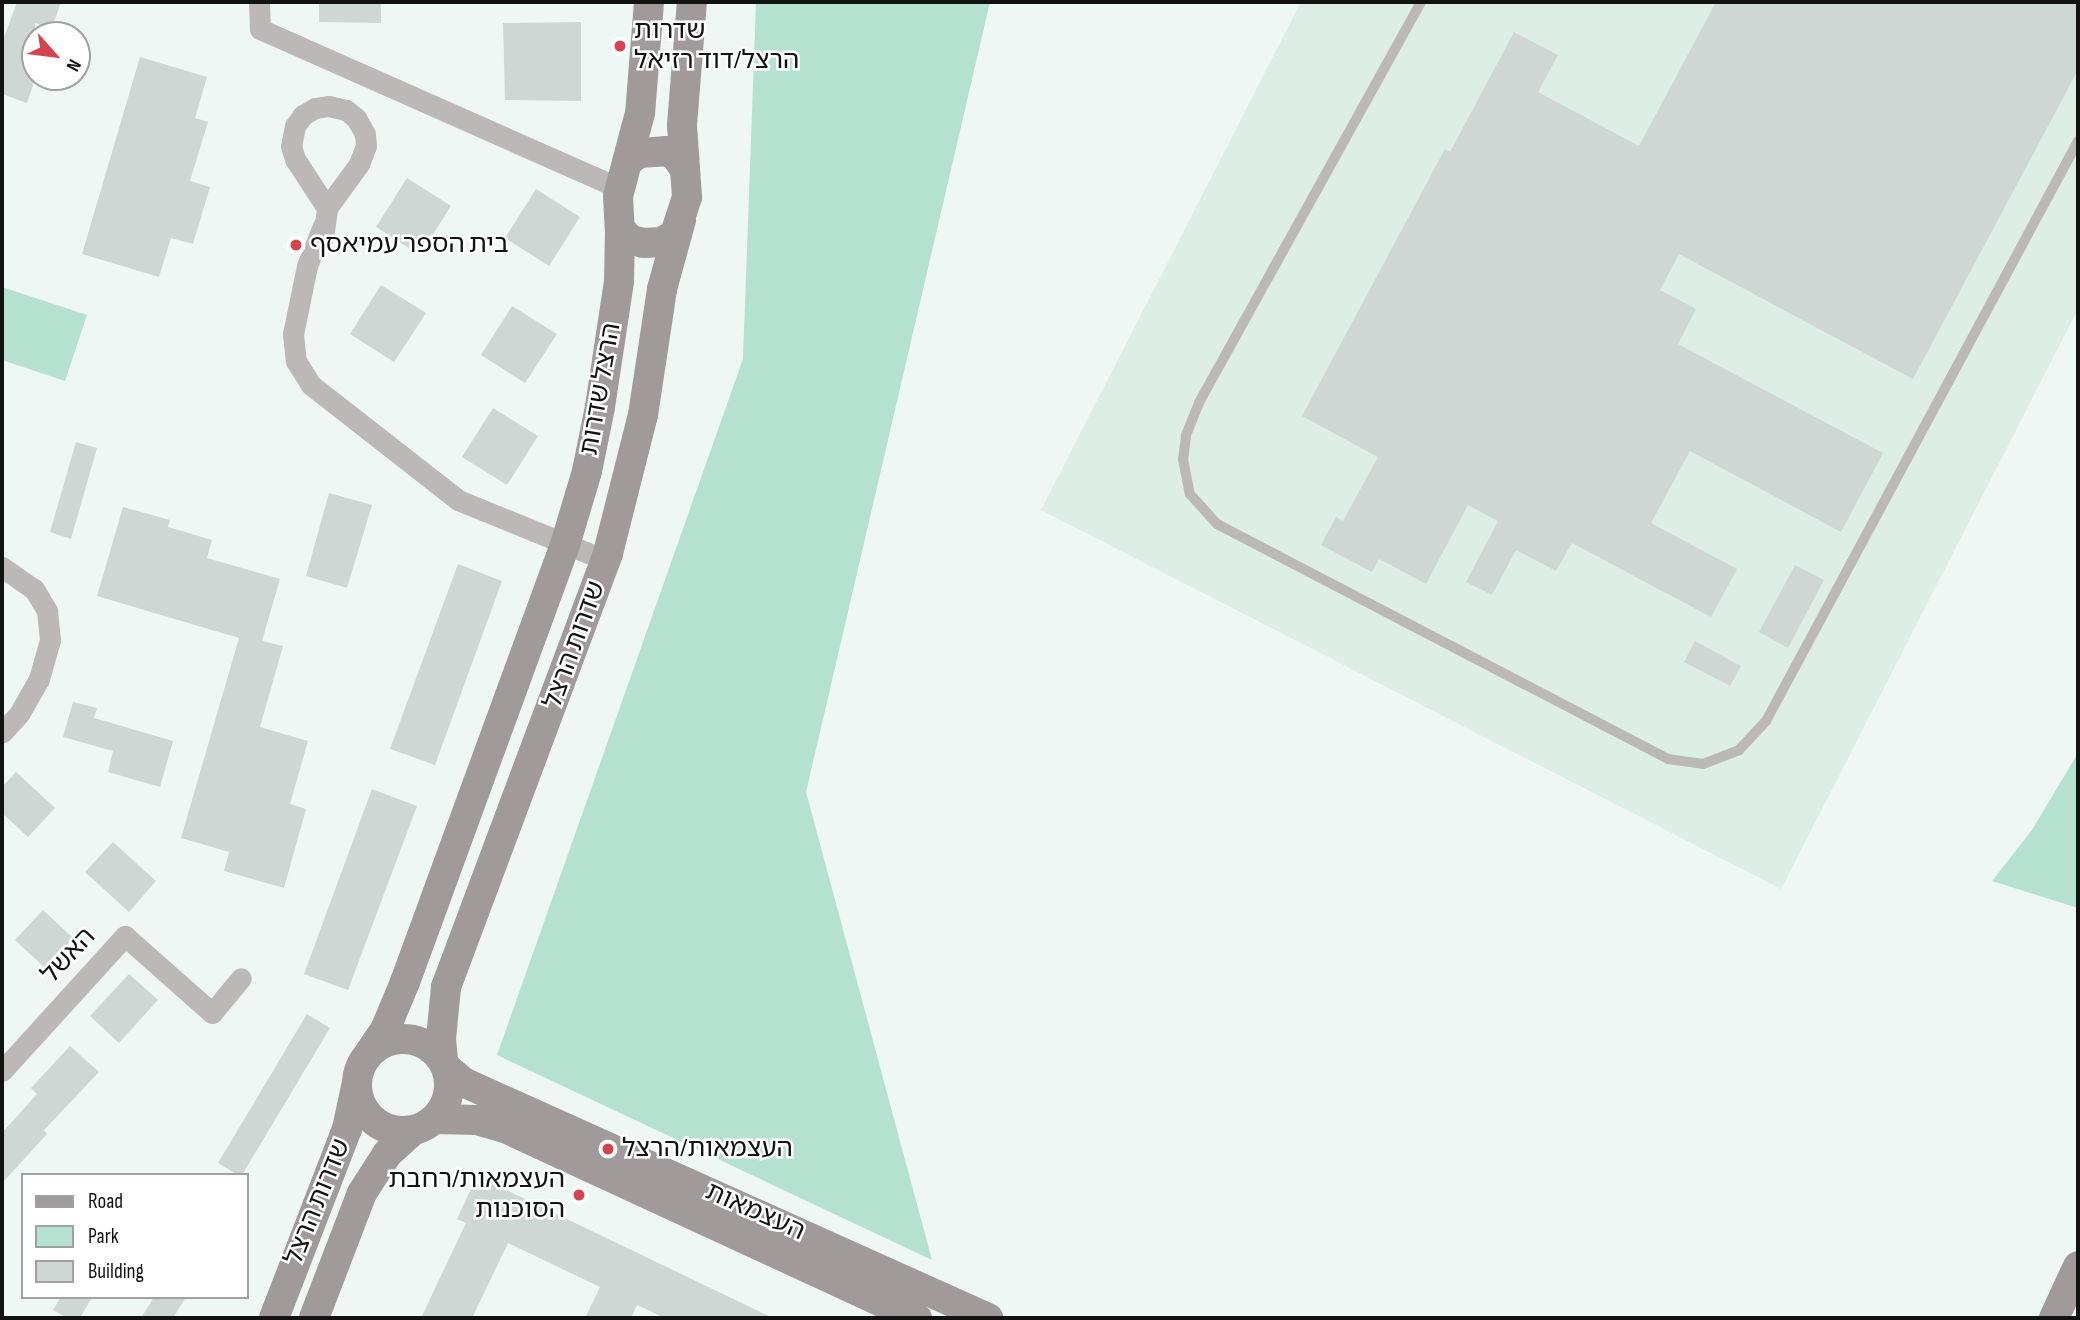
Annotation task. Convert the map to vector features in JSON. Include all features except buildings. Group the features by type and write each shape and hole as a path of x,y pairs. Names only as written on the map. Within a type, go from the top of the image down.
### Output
{"main road":[{"path":"649,2 640,113 623,175 618,216 620,229 631,240 644,243 662,242 675,234 687,197 682,125 692,2"},
{"path":"623,175 639,153 665,151 675,155 685,170"},
{"name":"שדרות הרצל","path":"445,1064 442,1026 446,987 606,560 643,415 662,289 681,220"},
{"name":"הרצל שדרות","path":"565,545 587,471 600,407 619,281 620,229"},
{"name":"שדרות הרצל","path":"370,1052 384,1030 405,982 565,545"},
{"path":"409,1039 422,1042 445,1064 448,1096 424,1125 393,1130 373,1121 361,1104 357,1083 363,1061 370,1052 388,1041 409,1039"},
{"name":"העצמאות","path":"445,1064 463,1082 988,1318"},
{"name":"שדרות הרצל","path":"274,1318 348,1129 357,1083"},
{"name":"העצמאות","path":"424,1125 477,1120 505,1128 885,1312 917,1318"},
{"name":"שדרות הרצל","path":"314,1318 366,1185 387,1154 424,1125"},
{"path":"2054,1318 2078,1266"}],"street":[{"path":"259,2 260,29 623,175"},
{"path":"325,217 291,146 295,126 303,116 315,108 328,106 346,110 356,118 363,128 366,146 359,164 325,217 321,258 305,336 305,379 326,399 458,500 606,560"},
{"path":"2,567 34,589 47,611 50,640 39,679 19,714 2,733"},
{"name":"האשל","path":"2,1071 125,936 212,1013 241,978"}],"lane":[{"path":"1421,2 1199,403 1186,436 1183,459 1190,494 1217,524 1668,760 1703,764 1739,750 1766,721 2078,141"}],"shaded area":[{"path":"1301,2 2078,2 2078,309 1781,889 1041,510"}],"green space":[{"path":"756,2 990,2 806,792 932,1260 497,1055 743,359"},
{"path":"2,287 87,315 65,381 2,360"},
{"path":"2078,753 2078,908 1992,881 2032,830"}],"place":[{"name":"שדרות הרצל/דוד רזיאל","path":"620,46"},
{"name":"בית הספר עמיאסף","path":"296,245"},
{"name":"העצמאות/הרצל","path":"608,1149"},
{"name":"העצמאות/רחבת הסוכנות","path":"579,1195"}]}
